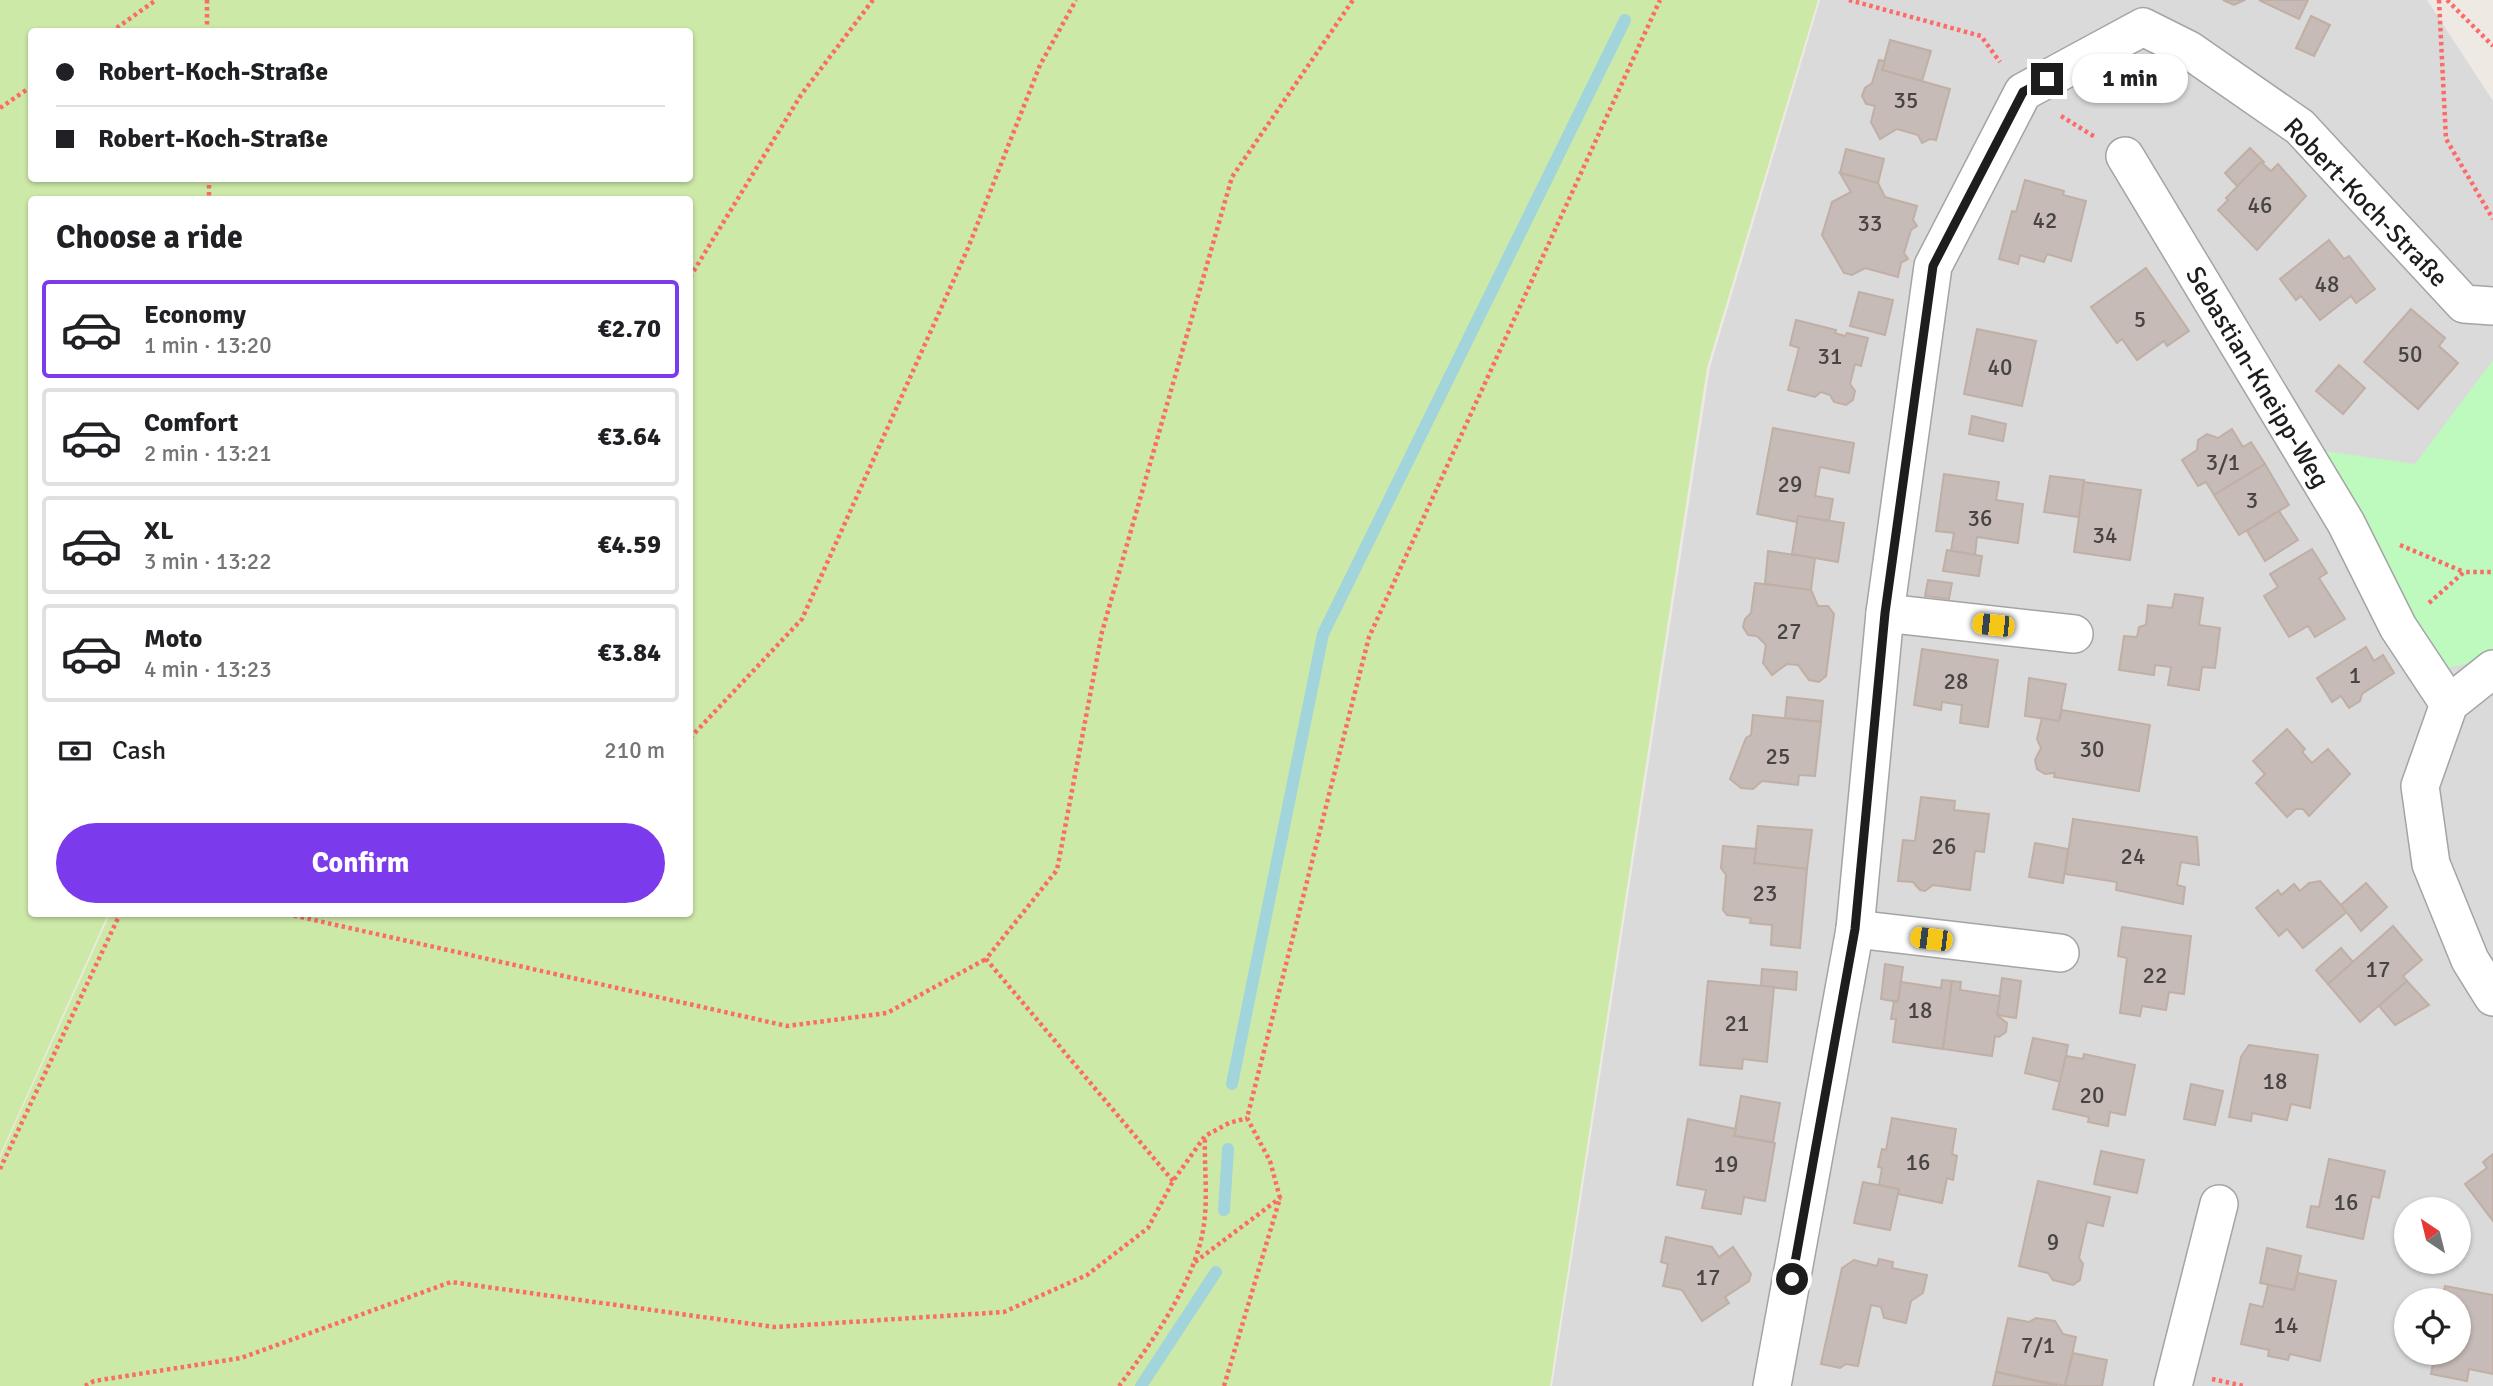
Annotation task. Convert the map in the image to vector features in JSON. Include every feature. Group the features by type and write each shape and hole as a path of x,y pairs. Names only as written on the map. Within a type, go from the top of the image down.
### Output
{"street":[{"name":"Robert-Koch-Straße","path":"2023,92 2143,27 2189,50 2300,127 2464,304 2493,306"},
{"path":"1772,1386 1855,929 1885,613 1933,266 2023,92"},
{"name":"Sebastian-Kneipp-Weg","path":"2125,156 2346,523 2398,627 2449,704"},
{"path":"1885,613 2074,634"},
{"path":"2493,669 2449,704 2420,786 2431,864 2470,960 2493,997"},
{"path":"1855,929 2060,953"},
{"path":"2173,1386 2220,1204"}],"path":[{"path":"117,28 156,0"},
{"path":"207,0 207,28"},
{"path":"693,272 801,95 873,0"},
{"path":"693,735 802,619 968,248 1040,65 1076,0"},
{"path":"300,917 787,1026 887,1013 986,959 1057,870 1102,632 1232,177 1353,0"},
{"path":"1224,1386 1280,1198 1270,1161 1247,1118 1369,637 1660,0"},
{"path":"1849,0 1981,36 2023,92 2125,156"},
{"path":"2439,0 2446,139 2493,219"},
{"path":"2447,0 2493,47"},
{"path":"0,108 28,89"},
{"path":"2398,627 2464,572 2493,572"},
{"path":"0,1169 119,917"},
{"path":"986,959 1173,1181"},
{"path":"85,1386 94,1381 241,1358 451,1282 774,1327 1004,1312 1087,1275 1148,1228 1173,1181 1205,1136 1229,1123 1247,1118"},
{"path":"1119,1386 1149,1347 1194,1263 1204,1224 1205,1136"},
{"path":"1194,1263 1280,1198"}],"shaded area":[{"path":"1820,0 2427,0 2493,101 2493,1386 1552,1386 1710,367"}],"green space":[{"path":"0,0 1818,0 1707,368 1550,1386 0,1386 0,1158 109,917 693,917 693,196 28,196 28,917 107,917 0,1155"},
{"path":"2493,360 2493,658 2447,668 2409,629 2317,450 2415,464"}],"building":[{"path":"2223,0 2245,0 2234,5"},
{"path":"2259,0 2308,0 2299,19"},
{"path":"2311,16 2330,25 2314,56 2296,48"},
{"path":"1890,40 1931,51 1922,81 1882,70"},
{"path":"1879,60 1885,61 1882,70 1950,89 1936,140 1930,139 1922,143 1918,135 1897,129 1880,139 1871,122 1875,106 1866,104 1862,96 1865,88 1872,83"},
{"path":"2250,148 2264,162 2237,186 2225,173"},
{"path":"1846,149 1884,159 1878,183 1840,173"},
{"path":"2261,162 2271,171 2278,164 2306,196 2257,250 2218,210"},
{"path":"1840,173 1878,183 1885,197 1917,206 1913,220 1917,226 1911,230 1904,253 1908,259 1901,263 1898,277 1865,268 1852,275 1844,273 1822,235 1832,202 1851,192"},
{"path":"2025,180 2064,191 2063,195 2086,201 2071,261 2047,254 2044,262 2020,255 2018,264 1999,259 2012,211 2016,212"},
{"path":"2329,240 2344,259 2349,256 2375,289 2356,303 2351,296 2320,320 2301,296 2296,300 2280,279"},
{"path":"2146,268 2189,331 2167,346 2164,341 2137,360 2122,339 2117,343 2091,307"},
{"path":"1859,292 1893,300 1885,335 1850,326"},
{"path":"2411,309 2445,338 2439,346 2458,363 2418,409 2364,362"},
{"path":"1796,320 1836,330 1835,333 1845,336 1847,333 1868,338 1861,366 1855,364 1850,384 1855,391 1853,400 1846,405 1834,402 1830,395 1821,392 1815,397 1788,390 1799,348 1790,345"},
{"path":"1977,329 2036,341 2022,406 1964,394"},
{"path":"2339,365 2365,388 2343,414 2316,391"},
{"path":"1972,416 2006,424 2003,441 1969,434"},
{"path":"1773,428 1854,443 1849,473 1820,467 1815,496 1833,499 1829,521 1798,516 1797,522 1757,514"},
{"path":"2232,429 2243,447 2251,442 2265,464 2214,495 2206,482 2198,486 2182,460 2197,450 2198,440 2207,434 2218,438"},
{"path":"2265,464 2289,505 2239,535 2214,495"},
{"path":"1944,474 1999,482 1996,500 2023,504 2018,543 1977,537 1975,555 1951,551 1954,533 1936,531"},
{"path":"2050,476 2084,480 2079,517 2044,512"},
{"path":"2084,482 2141,490 2130,560 2074,552"},
{"path":"2279,511 2298,540 2265,561 2247,531"},
{"path":"1798,516 1844,523 1838,562 1792,554"},
{"path":"2312,549 2327,573 2319,578 2345,619 2315,637 2308,626 2289,637 2264,596 2278,587 2270,574"},
{"path":"1947,550 1982,556 1979,576 1943,571"},
{"path":"1768,551 1815,558 1811,590 1765,584"},
{"path":"1928,580 1952,583 1949,599 1925,596"},
{"path":"1755,583 1811,590 1818,606 1828,606 1834,614 1826,676 1819,682 1809,680 1798,665 1787,664 1772,675 1763,663 1766,645 1757,636 1748,635 1743,627 1745,619 1751,613"},
{"path":"2175,594 2203,598 2199,625 2220,628 2215,668 2202,667 2199,690 2168,685 2171,667 2155,665 2154,675 2119,670 2124,636 2137,637 2139,627 2146,625 2148,605 2172,608"},
{"path":"2366,647 2374,661 2383,655 2394,673 2362,694 2360,701 2349,708 2341,696 2332,702 2317,678"},
{"path":"1922,649 1998,660 1988,727 1960,723 1962,705 1942,702 1941,710 1914,705"},
{"path":"2029,678 2066,684 2059,721 2025,716"},
{"path":"1787,697 1823,701 1821,722 1785,718"},
{"path":"2062,710 2150,725 2139,791 2054,777 2055,773 2045,774 2037,769 2035,760 2041,748 2037,739 2042,718 2059,721"},
{"path":"1753,715 1821,722 1815,776 1799,775 1798,785 1762,781 1753,789 1741,788 1730,779 1746,738 1751,735"},
{"path":"2287,729 2305,749 2302,752 2312,763 2328,749 2350,774 2309,816 2303,809 2296,809 2287,817 2256,783 2265,774 2253,761"},
{"path":"1921,797 1955,801 1954,810 1989,814 1984,852 1975,851 1970,890 1933,885 1925,891 1920,890 1913,882 1898,881 1903,840 1915,841"},
{"path":"2073,819 2197,837 2199,865 2181,862 2177,885 2185,887 2183,904 2116,890 2117,882 2065,874"},
{"path":"1758,826 1812,830 1807,869 1754,863"},
{"path":"2035,843 2068,849 2063,883 2029,877"},
{"path":"1723,846 1756,849 1754,863 1807,869 1800,948 1771,945 1772,925 1750,923 1751,918 1727,915 1723,910 1726,875 1721,868"},
{"path":"2320,881 2347,912 2303,948 2287,929 2279,936 2256,908 2278,890 2281,895 2294,884 2300,891 2309,883"},
{"path":"2366,883 2387,907 2361,931 2341,905"},
{"path":"2393,926 2422,960 2403,976 2407,981 2360,1022 2328,984"},
{"path":"2122,927 2191,936 2184,994 2169,992 2166,1010 2142,1006 2140,1016 2120,1013 2127,958 2118,956"},
{"path":"2341,948 2353,962 2328,984 2316,970"},
{"path":"1885,964 1903,967 1898,1002 1881,999"},
{"path":"1762,969 1797,972 1796,990 1761,986"},
{"path":"2002,978 2021,981 2016,1018 1997,1015"},
{"path":"1942,980 1952,981 1943,1049 1893,1042 1896,1019 1891,1019 1894,1001 1898,1002 1901,982 1941,988"},
{"path":"1708,981 1774,987 1767,1062 1743,1059 1742,1069 1700,1065"},
{"path":"1952,981 1961,982 1960,990 2000,996 1997,1015 2007,1023 2006,1032 1999,1037 1995,1036 1992,1056 1943,1049"},
{"path":"2407,981 2429,1005 2395,1025 2379,1006"},
{"path":"2033,1038 2068,1045 2061,1082 2025,1073"},
{"path":"2249,1045 2318,1055 2310,1108 2291,1104 2287,1120 2252,1113 2251,1121 2229,1117 2241,1057"},
{"path":"2084,1054 2135,1065 2125,1115 2110,1112 2108,1126 2088,1122 2089,1117 2053,1109 2066,1056 2083,1059"},
{"path":"2191,1084 2223,1091 2215,1125 2184,1119"},
{"path":"1741,1096 1780,1103 1773,1142 1734,1136"},
{"path":"1892,1118 1956,1129 1952,1154 1957,1156 1953,1180 1947,1178 1942,1203 1898,1194 1899,1189 1879,1185 1882,1168 1878,1167 1882,1149 1886,1150"},
{"path":"1688,1119 1736,1129 1734,1136 1775,1143 1765,1201 1744,1197 1741,1214 1702,1208 1706,1190 1677,1185"},
{"path":"2101,1151 2144,1160 2137,1193 2094,1184"},
{"path":"2493,1154 2493,1221 2465,1184 2487,1168 2483,1162"},
{"path":"2329,1159 2385,1171 2379,1198 2372,1196 2363,1239 2307,1227 2311,1206 2319,1207"},
{"path":"2038,1181 2110,1197 2103,1226 2087,1222 2079,1258 2083,1264 2080,1280 2073,1285 2053,1280 2048,1273 2019,1266"},
{"path":"1863,1182 1899,1189 1890,1230 1854,1223"},
{"path":"1666,1237 1712,1247 1719,1257 1733,1247 1751,1274 1749,1281 1725,1297 1729,1303 1702,1321 1682,1290 1663,1286 1668,1264 1661,1262"},
{"path":"2267,1248 2301,1256 2294,1290 2260,1283"},
{"path":"1879,1259 1893,1262 1892,1268 1927,1275 1923,1293 1911,1301 1906,1323 1884,1318 1881,1307 1871,1305 1858,1366 1846,1364 1840,1368 1821,1364 1842,1268 1854,1260 1877,1266"},
{"path":"2298,1273 2336,1281 2320,1361 2290,1354 2288,1360 2268,1356 2269,1350 2241,1344 2250,1304 2263,1307 2268,1285 2294,1290"},
{"path":"2471,1291 2493,1295 2493,1374 2469,1369 2467,1381 2431,1374 2433,1365 2471,1365"},
{"path":"2008,1318 2029,1322 2036,1318 2055,1321 2063,1334 2076,1337 2065,1386 1996,1372"},
{"path":"2073,1353 2107,1360 2102,1386 2065,1386"},
{"path":"1996,1372 2058,1386 1993,1386"}],"waterway":[{"path":"1232,1084 1323,634 1625,20"},
{"path":"1224,1210 1228,1149"},
{"path":"1141,1386 1216,1272"}],"route":[{"path":"1792,1279 1855,929 1885,613 1933,266 2023,92 2047,79"}]}
